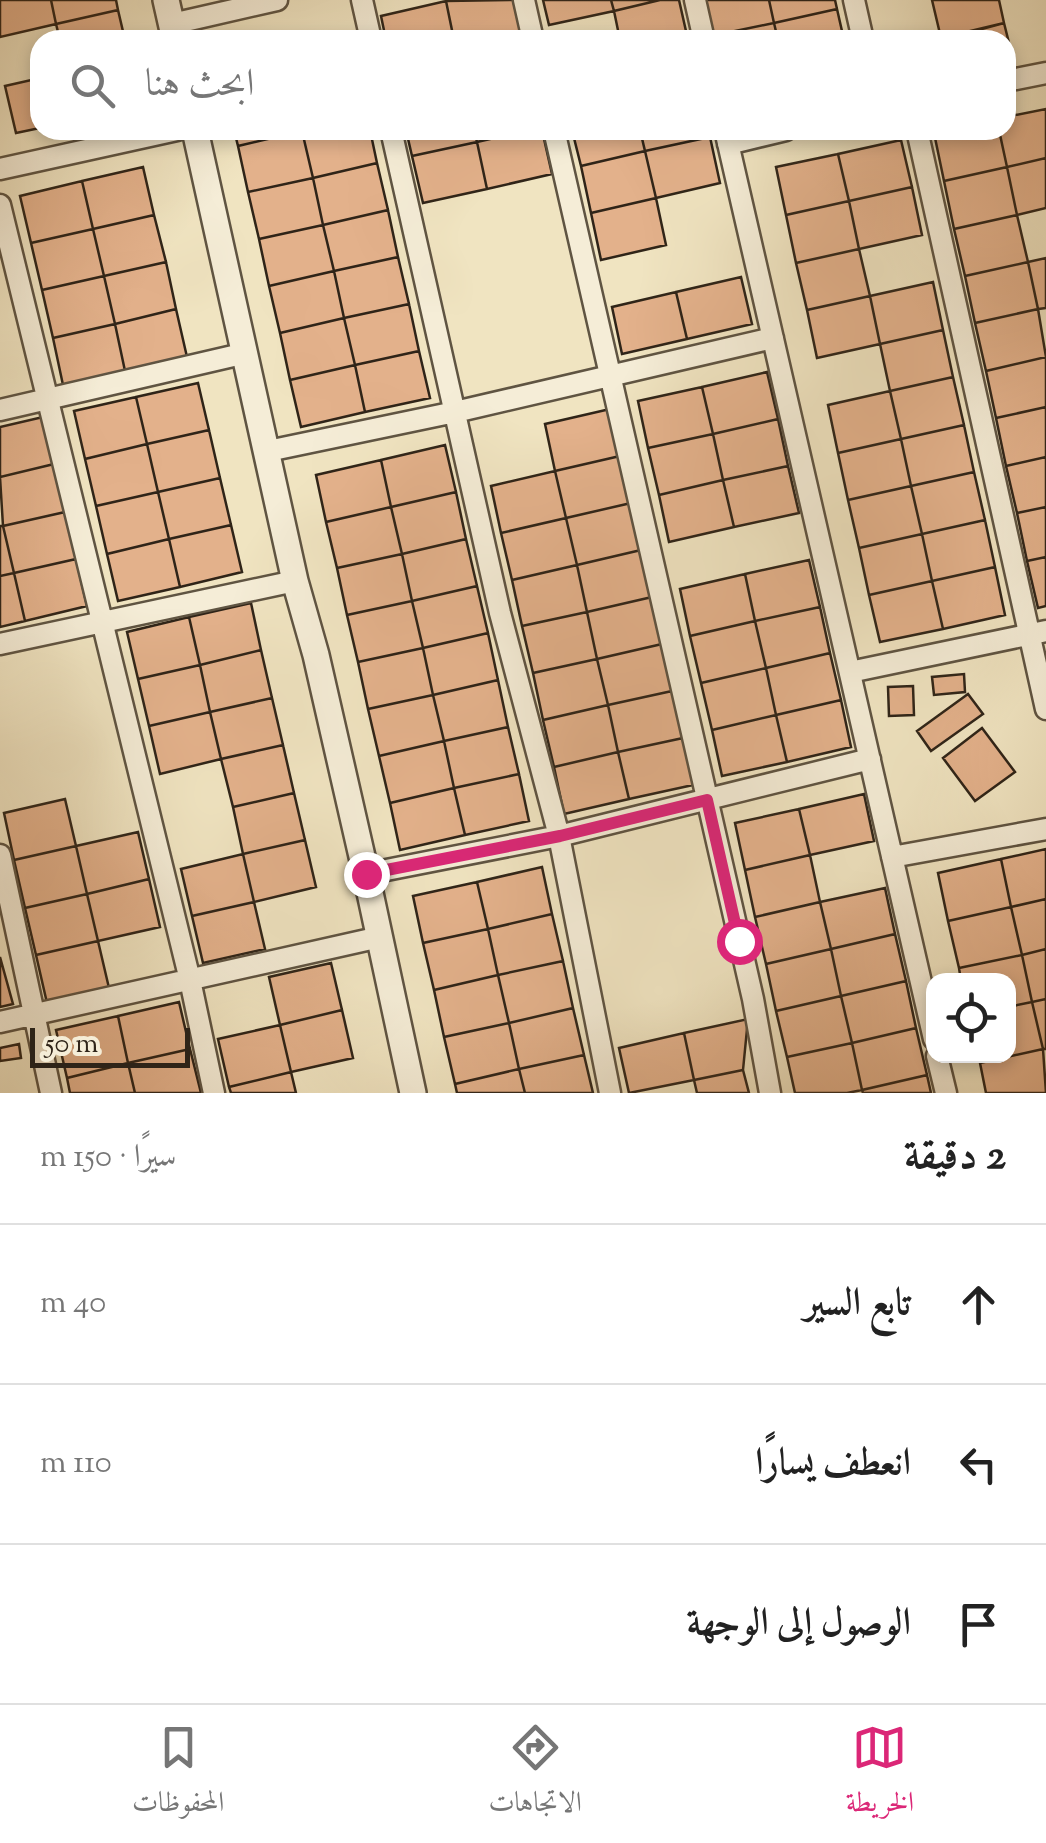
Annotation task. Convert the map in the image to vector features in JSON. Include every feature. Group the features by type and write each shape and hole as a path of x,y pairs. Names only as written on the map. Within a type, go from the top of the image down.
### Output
{"street":[{"path":"171,21 277,0"},
{"path":"362,0 369,30"},
{"path":"524,0 531,30"},
{"path":"695,0 702,30"},
{"path":"854,0 860,30"},
{"path":"1016,79 1046,73"},
{"path":"1,163 123,140"},
{"path":"197,140 413,1093"},
{"path":"394,140 500,613 560,836 610,1093"},
{"path":"556,140 753,999 770,1093"},
{"path":"728,140 926,1004"},
{"path":"920,140 1038,632 1046,709"},
{"path":"0,205 190,980 214,1093"},
{"path":"268,451 773,338"},
{"path":"0,410 246,353"},
{"path":"0,644 295,580"},
{"path":"850,672 1038,632"},
{"path":"366,874 560,836 870,758"},
{"path":"892,857 1046,829"},
{"path":"0,855 51,1093"},
{"path":"0,1022 380,937"},
{"path":"939,1063 946,1093"}],"building":[{"path":"0,0 51,0 56,24 0,37"},
{"path":"51,0 116,0 118,10 56,24"},
{"path":"513,0 520,30 452,30 446,1"},
{"path":"543,0 611,0 614,11 549,25"},
{"path":"611,0 660,0 614,11"},
{"path":"660,0 679,0 686,30 618,30 614,11"},
{"path":"704,0 769,0 774,23 740,30 710,30"},
{"path":"769,0 835,0 837,9 774,23"},
{"path":"932,0 999,0 1004,23 975,30 939,30"},
{"path":"446,1 452,30 384,30 381,16"},
{"path":"837,9 842,30 776,30 774,23"},
{"path":"118,10 123,30 58,30 56,24"},
{"path":"774,23 776,30 740,30"},
{"path":"1004,23 1006,30 978,30"},
{"path":"30,80 30,130 16,133 5,86"},
{"path":"1046,109 1046,158 1007,167 1001,140 1016,140 1016,115"},
{"path":"236,140 264,140 238,146"},
{"path":"264,140 304,140 313,178 248,192 238,146"},
{"path":"304,140 372,140 377,163 313,178"},
{"path":"408,140 477,142 412,156"},
{"path":"544,140 552,174 487,189 477,142"},
{"path":"574,140 642,140 645,151 581,166"},
{"path":"642,140 696,140 645,151"},
{"path":"711,140 720,183 656,198 645,151"},
{"path":"901,140 912,187 849,201 838,154"},
{"path":"935,140 1001,140 1007,167 944,181"},
{"path":"477,142 487,189 423,203 412,156"},
{"path":"645,151 656,198 591,213 581,166"},
{"path":"838,154 849,201 786,215 776,167"},
{"path":"1046,158 1046,208 1017,215 1007,167"},
{"path":"377,163 388,210 323,225 313,178"},
{"path":"143,167 154,215 93,229 82,181"},
{"path":"1007,167 1017,215 954,229 944,181"},
{"path":"313,178 323,225 259,239 248,192"},
{"path":"82,181 93,229 31,243 20,196"},
{"path":"912,187 922,235 859,249 849,201"},
{"path":"656,198 666,245 601,260 591,213"},
{"path":"849,201 859,249 796,263 786,215"},
{"path":"388,210 398,257 334,271 323,225"},
{"path":"154,215 166,262 104,276 93,229"},
{"path":"1017,215 1028,262 965,276 954,229"},
{"path":"323,225 334,271 269,286 259,239"},
{"path":"93,229 104,276 42,290 31,243"},
{"path":"859,249 870,296 807,310 796,263"},
{"path":"398,257 409,304 344,318 334,271"},
{"path":"1046,258 1046,308 1038,309 1028,262"},
{"path":"166,262 176,309 115,324 104,276"},
{"path":"1028,262 1038,309 975,323 965,276"},
{"path":"334,271 344,318 280,333 269,286"},
{"path":"104,276 115,324 53,338 42,290"},
{"path":"741,277 752,324 687,339 676,292"},
{"path":"933,282 943,330 880,344 870,296"},
{"path":"676,292 687,339 622,354 612,307"},
{"path":"870,296 880,344 817,358 807,310"},
{"path":"409,304 419,351 355,365 344,318"},
{"path":"176,309 187,357 125,371 115,324"},
{"path":"1038,309 1046,357 986,371 975,323"},
{"path":"344,318 355,365 290,380 280,333"},
{"path":"115,324 125,371 63,385 53,338"},
{"path":"943,330 953,377 890,391 880,344"},
{"path":"419,351 430,398 365,412 355,365"},
{"path":"1046,357 1046,407 996,418 986,371"},
{"path":"355,365 365,412 301,427 290,380"},
{"path":"767,372 778,419 713,434 702,387"},
{"path":"953,377 964,425 901,439 890,391"},
{"path":"198,383 209,430 147,444 136,397"},
{"path":"702,387 713,434 648,448 638,401"},
{"path":"890,391 901,439 838,453 828,405"},
{"path":"136,397 147,444 85,459 74,411"},
{"path":"1046,407 1046,457 1006,466 996,418"},
{"path":"610,409 620,456 555,471 545,424"},
{"path":"43,417 54,464 0,477 0,427"},
{"path":"778,419 788,466 723,480 713,434"},
{"path":"964,425 974,472 911,486 901,439"},
{"path":"209,430 220,478 158,492 147,444"},
{"path":"713,434 723,480 659,495 648,448"},
{"path":"901,439 911,486 848,500 838,453"},
{"path":"147,444 158,492 96,506 85,459"},
{"path":"445,445 456,492 391,507 381,460"},
{"path":"620,456 631,503 566,518 555,471"},
{"path":"1046,457 1046,507 1017,513 1006,466"},
{"path":"381,460 391,507 326,522 316,475"},
{"path":"54,464 65,512 3,526 0,477"},
{"path":"788,466 799,513 734,527 723,480"},
{"path":"555,471 566,518 501,533 491,486"},
{"path":"974,472 985,520 922,534 911,486"},
{"path":"220,478 231,525 169,539 158,492"},
{"path":"723,480 734,527 669,542 659,495"},
{"path":"911,486 922,534 859,548 848,500"},
{"path":"158,492 169,539 107,554 96,506"},
{"path":"456,492 466,539 402,554 391,507"},
{"path":"631,503 641,550 577,565 566,518"},
{"path":"391,507 402,554 337,568 326,522"},
{"path":"1046,507 1046,557 1027,561 1017,513"},
{"path":"65,512 76,559 14,573 3,526"},
{"path":"566,518 577,565 512,580 501,533"},
{"path":"985,520 995,567 932,581 922,534"},
{"path":"231,525 242,572 180,587 169,539"},
{"path":"0,526 14,573 0,576"},
{"path":"922,534 932,581 869,595 859,548"},
{"path":"169,539 180,587 118,601 107,554"},
{"path":"466,539 477,586 412,601 402,554"},
{"path":"641,550 652,597 587,612 577,565"},
{"path":"402,554 412,601 347,615 337,568"},
{"path":"1046,557 1046,606 1038,608 1027,561"},
{"path":"76,559 87,606 25,621 14,573"},
{"path":"809,560 820,607 755,621 745,574"},
{"path":"577,565 587,612 522,626 512,580"},
{"path":"995,567 1005,615 943,629 932,581"},
{"path":"14,573 25,621 0,627 0,576"},
{"path":"745,574 755,621 690,636 680,589"},
{"path":"932,581 943,629 880,642 869,595"},
{"path":"477,586 488,633 423,648 412,601"},
{"path":"652,597 662,644 597,659 587,612"},
{"path":"412,601 423,648 358,662 347,615"},
{"path":"251,603 261,650 200,665 189,617"},
{"path":"820,607 830,653 766,668 755,621"},
{"path":"587,612 597,659 533,673 522,626"},
{"path":"189,617 200,665 138,679 127,632"},
{"path":"755,621 766,668 701,683 690,636"},
{"path":"488,633 498,680 433,695 423,648"},
{"path":"662,644 672,691 608,705 597,659"},
{"path":"423,648 433,695 368,709 358,662"},
{"path":"261,650 272,698 210,712 200,665"},
{"path":"830,653 841,700 776,715 766,668"},
{"path":"597,659 608,705 543,720 533,673"},
{"path":"200,665 210,712 149,726 138,679"},
{"path":"766,668 776,715 712,730 701,683"},
{"path":"964,674 965,692 934,695 932,677"},
{"path":"498,680 508,727 444,741 433,695"},
{"path":"913,686 914,715 889,716 888,687"},
{"path":"672,691 683,738 618,752 608,705"},
{"path":"968,694 983,714 931,751 917,731"},
{"path":"433,695 444,741 379,756 368,709"},
{"path":"272,698 283,745 221,759 210,712"},
{"path":"841,700 851,747 787,762 776,715"},
{"path":"608,705 618,752 554,767 543,720"},
{"path":"210,712 221,759 160,774 149,726"},
{"path":"776,715 787,762 722,776 712,730"},
{"path":"508,727 519,774 454,788 444,741"},
{"path":"982,728 1015,772 975,801 943,758"},
{"path":"683,738 693,785 629,799 618,752"},
{"path":"444,741 454,788 390,803 379,756"},
{"path":"283,745 294,793 233,807 221,759"},
{"path":"618,752 629,799 564,814 554,767"},
{"path":"519,774 529,821 465,835 454,788"},
{"path":"454,788 465,835 400,850 390,803"},
{"path":"294,793 305,840 243,854 233,807"},
{"path":"864,794 874,841 810,855 799,809"},
{"path":"65,799 76,846 14,860 4,813"},
{"path":"799,809 810,855 745,870 735,823"},
{"path":"138,832 149,879 87,894 76,846"},
{"path":"305,840 316,887 254,902 243,854"},
{"path":"76,846 87,894 25,908 14,860"},
{"path":"1046,849 1046,899 1011,907 1001,859"},
{"path":"243,854 254,902 192,916 181,869"},
{"path":"810,855 820,902 755,917 745,870"},
{"path":"1001,859 1011,907 948,921 938,873"},
{"path":"542,867 552,914 488,929 477,882"},
{"path":"149,879 160,927 98,941 87,894"},
{"path":"477,882 488,929 423,943 413,896"},
{"path":"885,888 895,934 831,949 820,902"},
{"path":"87,894 98,941 36,955 25,908"},
{"path":"1046,899 1046,949 1022,955 1011,907"},
{"path":"254,902 265,949 203,963 192,916"},
{"path":"820,902 831,949 766,964 755,917"},
{"path":"1011,907 1022,955 959,968 948,921"},
{"path":"552,914 563,961 498,975 488,929"},
{"path":"488,929 498,975 434,990 423,943"},
{"path":"895,934 906,981 841,996 831,949"},
{"path":"98,941 109,988 47,1003 36,955"},
{"path":"831,949 841,996 776,1011 766,964"},
{"path":"1046,949 1046,999 1032,1002 1022,955"},
{"path":"1022,955 1032,1002 1016,1005 1016,973 960,973 959,968"},
{"path":"0,957 13,1004 0,1007"},
{"path":"563,961 573,1008 509,1023 498,975"},
{"path":"331,963 342,1010 280,1025 269,977"},
{"path":"498,975 509,1023 444,1037 434,990"},
{"path":"906,981 916,1028 852,1043 841,996"},
{"path":"841,996 852,1043 787,1057 776,1011"},
{"path":"1046,999 1046,1049 1043,1049 1032,1002"},
{"path":"179,1002 190,1049 128,1063 118,1016"},
{"path":"1032,1002 1043,1049 1016,1055 1016,1005"},
{"path":"573,1008 584,1055 519,1069 509,1023"},
{"path":"342,1010 353,1058 291,1072 280,1025"},
{"path":"118,1016 128,1063 67,1078 56,1030"},
{"path":"748,1019 743,1070 694,1080 684,1033"},
{"path":"509,1023 519,1069 455,1084 444,1037"},
{"path":"280,1025 291,1072 229,1087 218,1039"},
{"path":"916,1028 927,1075 862,1090 852,1043"},
{"path":"684,1033 694,1080 629,1093 619,1048"},
{"path":"852,1043 862,1090 795,1093 787,1057"},
{"path":"19,1044 21,1058 0,1061 0,1048"},
{"path":"190,1049 201,1093 135,1093 128,1063"},
{"path":"1043,1049 1046,1093 986,1093 980,1063 1016,1063 1016,1055"},
{"path":"584,1055 593,1093 525,1093 519,1069"},
{"path":"128,1063 135,1093 70,1093 67,1078"},
{"path":"519,1069 525,1093 457,1093 455,1084"},
{"path":"743,1070 749,1093 697,1093 694,1080"},
{"path":"291,1072 296,1093 231,1093 229,1087"},
{"path":"927,1075 931,1093 862,1090"}],"route":[{"path":"366,874 560,836 707,800 739,941"}]}
